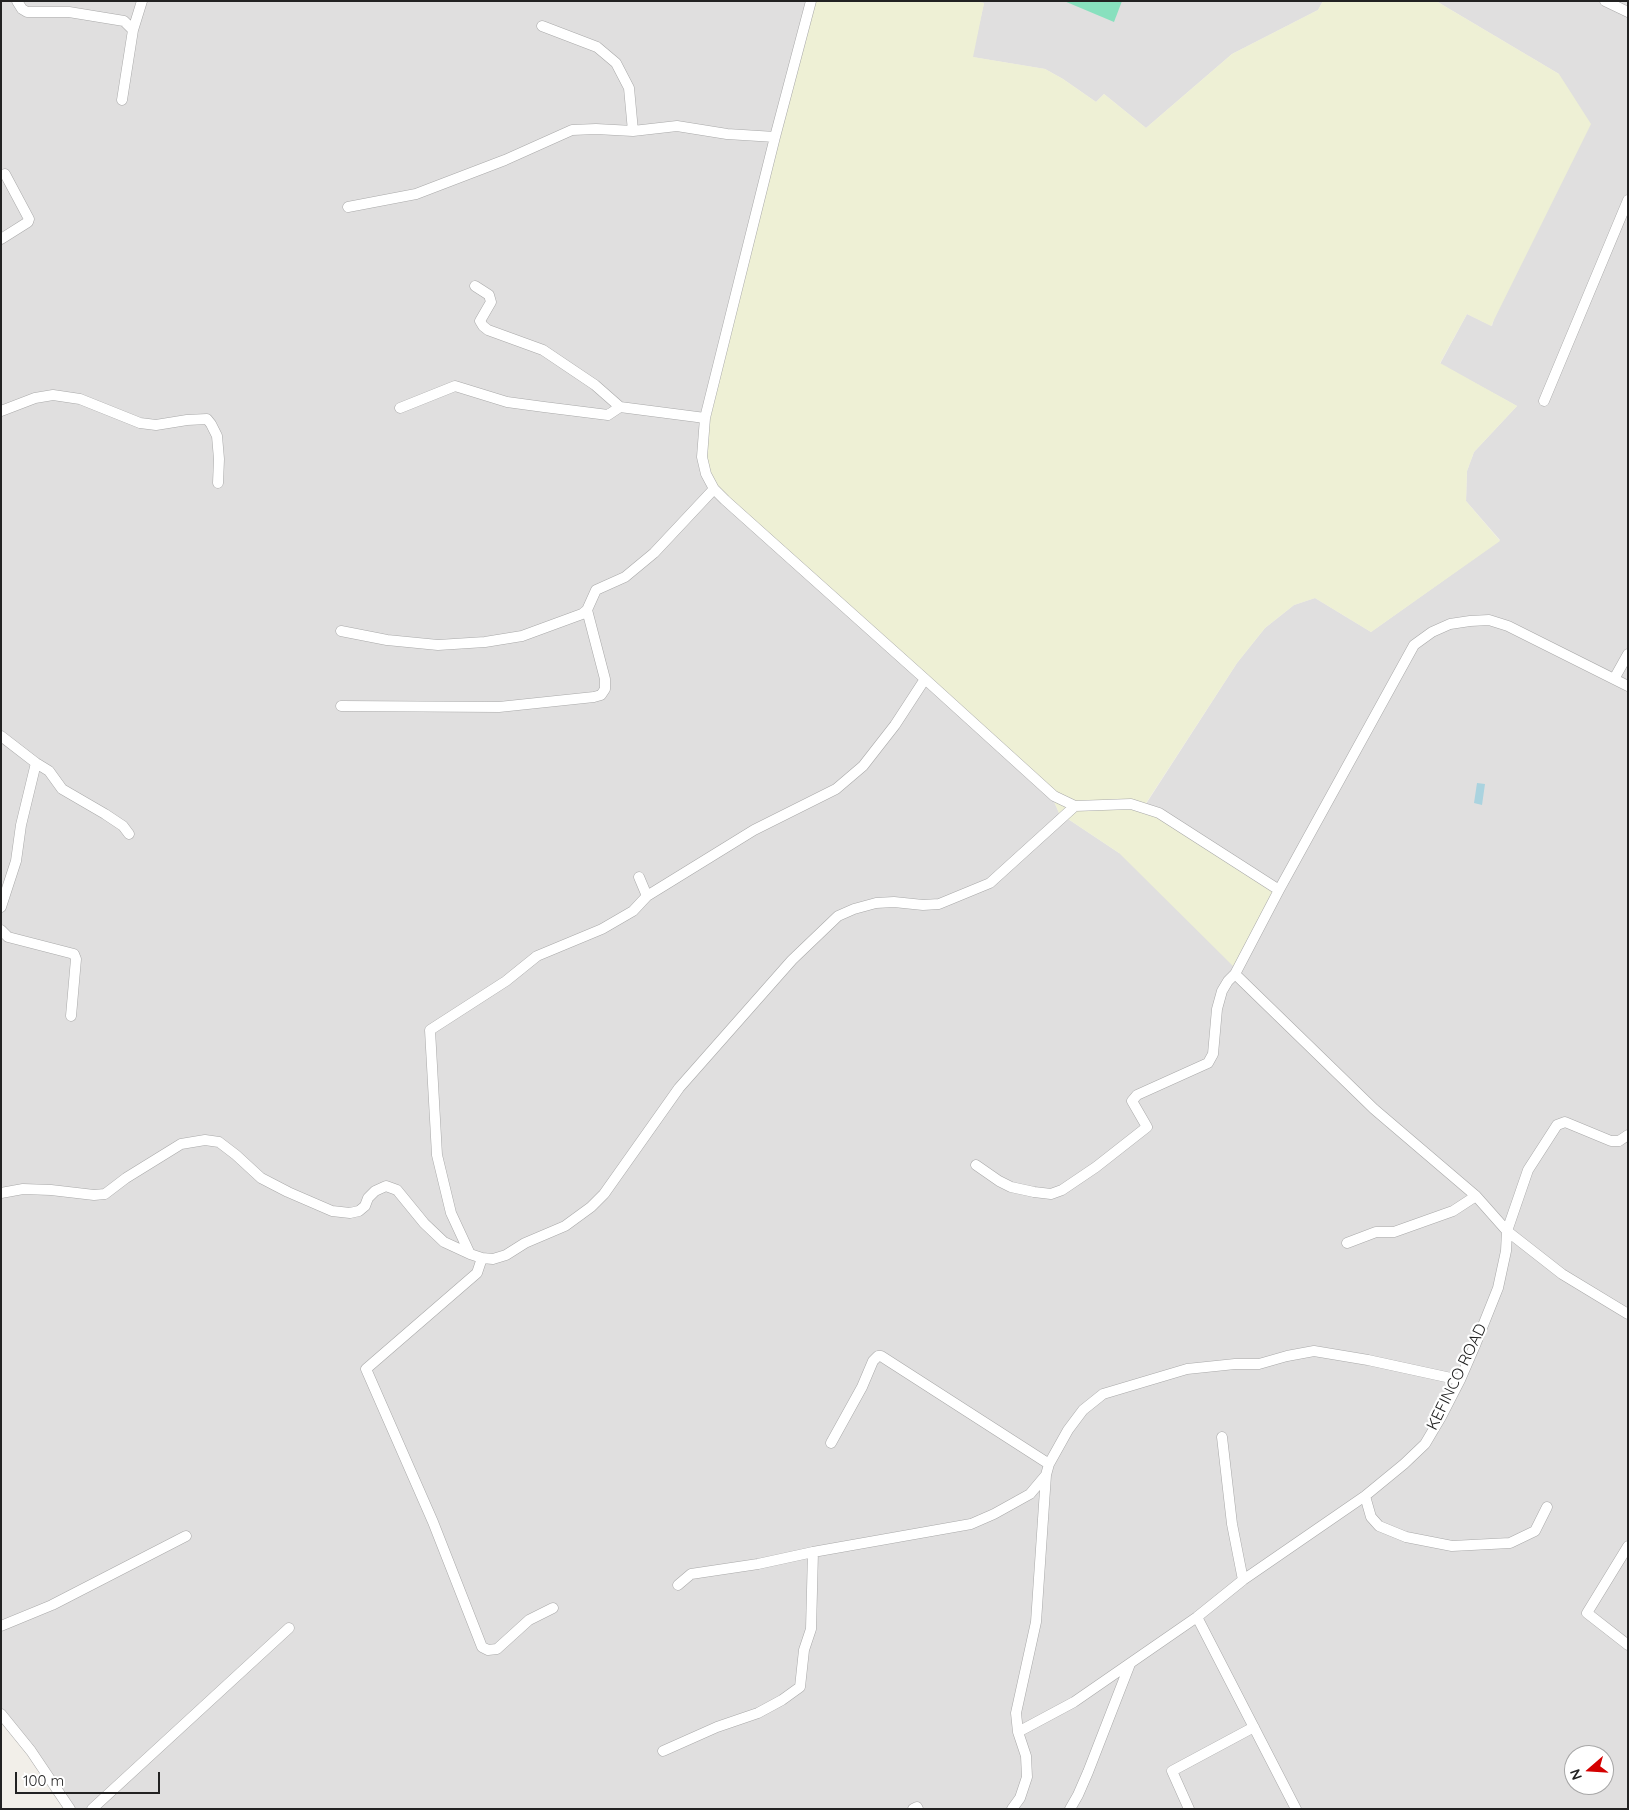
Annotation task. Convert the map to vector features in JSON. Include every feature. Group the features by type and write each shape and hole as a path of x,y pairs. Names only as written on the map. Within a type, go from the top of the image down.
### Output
{"street":[{"path":"17,1 22,9 27,12 69,12 107,17 124,21 133,30"},
{"path":"122,100 133,30 142,1"},
{"path":"811,1 775,137 706,418 702,457 706,474 714,488 725,500 1054,796 1076,806 1131,804 1159,813 1279,890"},
{"path":"1605,1 1628,12"},
{"path":"542,26 597,47 616,63 629,88 633,131"},
{"path":"348,207 416,194 505,160 572,130 633,131 676,126 727,134 775,137"},
{"path":"1,239 28,222 29,219 5,174"},
{"path":"1544,401 1628,200"},
{"path":"475,286 489,295 491,302 480,321 483,326 488,330 543,350 595,385 620,408 706,418"},
{"path":"400,408 456,386 507,402 544,407 608,415 620,408"},
{"path":"1,411 35,398 53,395 80,399 140,423 156,425 207,419 217,436 219,459 218,483"},
{"path":"341,631 387,640 430,644 485,642 522,636 582,614 588,610 596,590 625,577 654,553 714,488"},
{"path":"341,706 499,707 594,698 601,695 605,689 605,679 588,610"},
{"path":"976,1165 1011,1187 1051,1194 1062,1190 1096,1167 1147,1127 1132,1101 1137,1095 1208,1063 1213,1054 1217,1009 1222,991 1228,981 1236,974 1279,890 1414,644 1432,632 1450,624 1488,620 1508,626 1628,686"},
{"path":"1614,679 1628,654"},
{"path":"470,1254 451,1213 437,1155 430,1030 506,980 537,956 602,929 634,910 647,896 754,830 836,789 864,766 926,679"},
{"path":"1,736 49,771 62,789 123,826 129,834"},
{"path":"1,907 16,861 21,824 36,763"},
{"path":"1,1193 23,1190 51,1190 94,1195 105,1194 126,1178 181,1144 205,1140 219,1142 261,1178 332,1211 350,1213 359,1211 365,1206 368,1198 375,1191 386,1186 397,1190 424,1223 444,1242 482,1258 493,1259 506,1255 525,1243 565,1226 591,1207 604,1194 679,1088 792,960 838,916 876,903 939,904 990,883 1076,806"},
{"path":"639,877 647,896"},
{"path":"1,930 8,937 74,954 76,959 70,1016"},
{"path":"1236,974 1374,1109 1476,1196 1508,1231 1562,1274 1628,1314"},
{"name":"KEFINCO ROAD","path":"1018,1732 1074,1702 1197,1617 1243,1580 1366,1496 1425,1444 1460,1380 1498,1288 1506,1252 1508,1231 1528,1170 1556,1125 1565,1122 1611,1141 1619,1141 1628,1135"},
{"path":"1347,1244 1376,1232 1394,1232 1453,1210 1476,1196"},
{"path":"482,1258 477,1273 366,1369 434,1522 482,1648 488,1650 497,1649 529,1620 553,1608"},
{"path":"1012,1809 1020,1798 1027,1778 1026,1756 1018,1732 1016,1713 1036,1622 1046,1475 1049,1464 1068,1430 1084,1410 1102,1394 1187,1369 1259,1364 1314,1351 1368,1360 1460,1380"},
{"path":"831,1443 874,1361 878,1356 882,1356 1049,1464"},
{"path":"1222,1437 1232,1524 1243,1580"},
{"path":"678,1585 692,1574 758,1564 813,1552 971,1524 994,1514 1030,1494 1046,1475"},
{"path":"1366,1496 1371,1516 1379,1526 1406,1537 1452,1546 1510,1543 1535,1530 1547,1507"},
{"path":"1,1626 52,1605 186,1536"},
{"path":"1628,1546 1587,1613 1628,1645"},
{"path":"663,1752 717,1727 758,1713 782,1700 800,1687 804,1650 811,1629 813,1552"},
{"path":"1197,1617 1296,1809"},
{"path":"92,1809 289,1628"},
{"path":"1070,1809 1088,1772 1130,1663"},
{"path":"1,1714 31,1751 70,1809"},
{"path":"1189,1809 1172,1771 1254,1727"},
{"path":"913,1809 917,1807 918,1809"}],"shaded area":[{"path":"1,1 810,1 1052,797 1059,813 1119,853 1146,804 1237,663 1265,628 1294,605 1315,598 1371,632 1500,540 1466,501 1467,471 1474,452 1517,406 1440,364 1467,314 1492,326 1559,74 1436,1 1628,1 1628,1809 69,1809 1,1715"},
{"path":"973,1 1323,1 1318,10 1232,54 1146,128 1104,94 1096,102 1045,69 972,57 984,3"}],"green space":[{"path":"810,1 973,1 984,3 973,57 1045,69 1096,102 1104,94 1146,128 1232,54 1318,10 1323,1 1436,1 1559,74 1591,124 1491,326 1467,314 1440,363 1517,406 1474,452 1467,471 1466,501 1500,541 1371,632 1315,598 1294,605 1265,628 1237,663 1146,803 1279,888 1236,969 1119,853 1059,813 1052,797 723,500 704,472 705,416"},
{"path":"1064,1 1122,1 1114,22"}],"water":[{"path":"1477,783 1485,784 1482,805 1474,803"}]}
